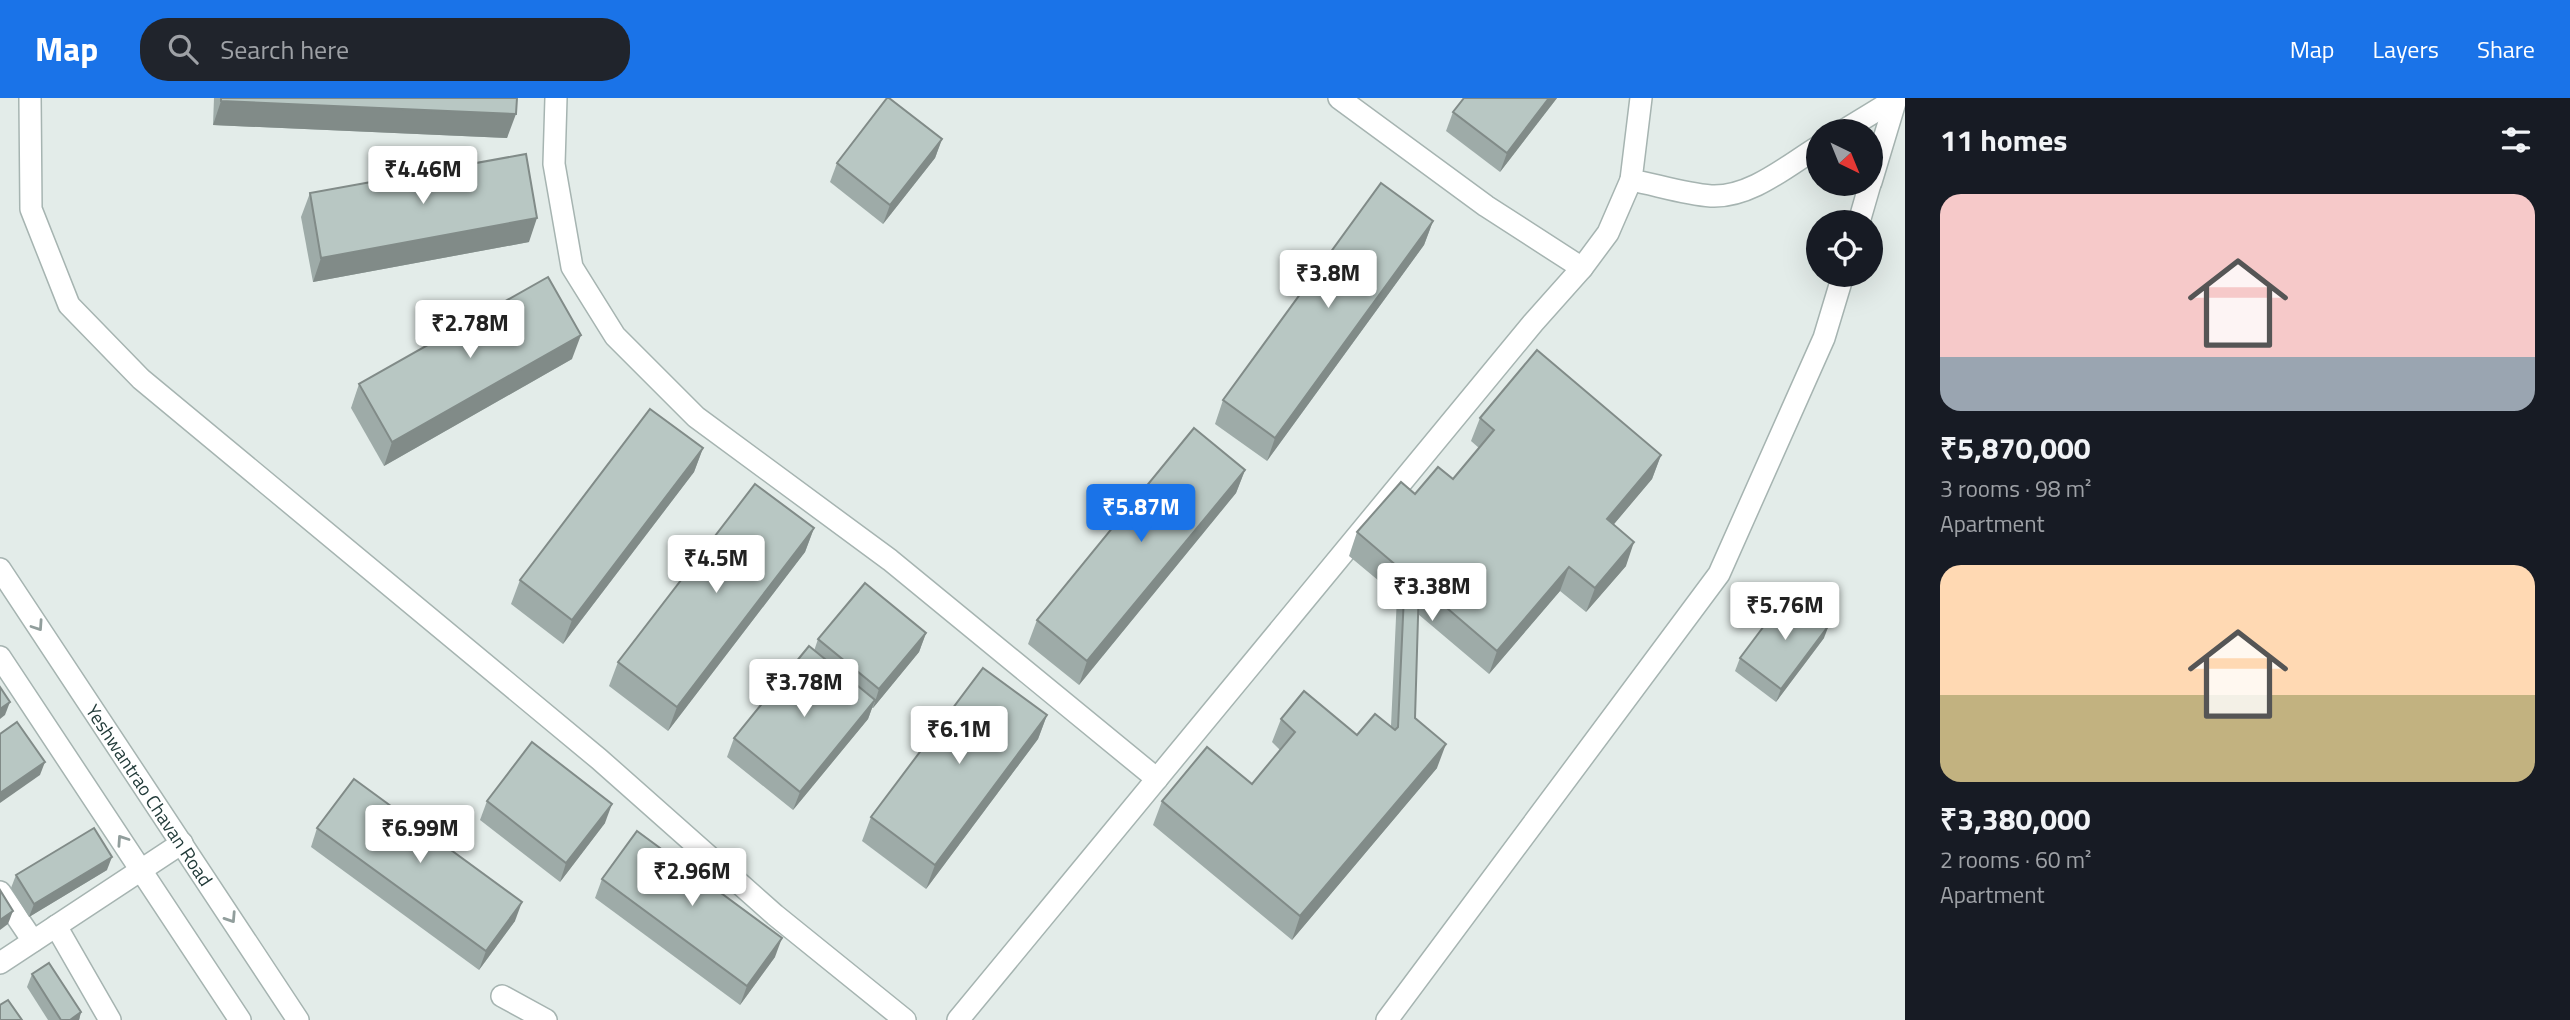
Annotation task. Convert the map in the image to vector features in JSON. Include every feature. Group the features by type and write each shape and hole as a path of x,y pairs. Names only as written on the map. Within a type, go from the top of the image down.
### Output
{"street":[{"path":"30,98 31,209 69,305 141,379 599,759 775,915 905,1020"},
{"path":"556,98 554,164 572,267 615,336 696,417 890,560 1157,779"},
{"path":"1339,98 1486,206 1582,268"},
{"path":"958,1020 1582,268 1608,233 1631,180 1641,98"},
{"path":"1863,119 1897,99"},
{"path":"1883,143 1897,99"},
{"path":"1631,180 1711,196 1729,195 1745,191 1806,154"},
{"path":"1387,1020 1719,573 1824,338 1839,287"},
{"name":"Yeshwantrao Chavan Road","path":"0,569 298,1020"},
{"path":"0,657 240,1020"},
{"path":"0,963 182,843"},
{"path":"0,892 33,941"},
{"path":"56,926 110,1020"},
{"path":"502,996 545,1020"}],"building":[{"path":"221,98 517,98 516,114 221,101"},
{"path":"887,98 942,139 890,205 837,163"},
{"path":"1464,98 1549,98 1507,153 1453,112"},
{"path":"526,154 537,218 321,258 310,193"},
{"path":"1381,183 1433,221 1275,438 1223,400"},
{"path":"548,277 581,335 392,442 359,384"},
{"path":"1537,350 1661,455 1607,519 1634,542 1595,588 1569,567 1497,651 1419,584 1415,718 1446,744 1300,916 1162,801 1207,747 1252,784 1295,732 1281,719 1304,691 1357,735 1375,714 1395,730 1398,727 1405,573 1357,532 1401,482 1415,494 1438,467 1453,479 1494,430 1480,418"},
{"path":"650,409 703,448 572,620 520,580"},
{"path":"1194,428 1245,470 1087,661 1037,620"},
{"path":"755,484 814,528 677,707 618,662"},
{"path":"865,583 926,633 879,689 818,639"},
{"path":"1788,594 1829,625 1781,689 1740,658"},
{"path":"809,646 875,700 800,792 734,738"},
{"path":"983,668 1047,715 935,865 871,817"},
{"path":"0,687 10,702 0,709"},
{"path":"17,722 45,762 0,793 0,734"},
{"path":"532,742 612,804 566,863 487,801"},
{"path":"354,779 522,902 486,951 317,828"},
{"path":"94,828 112,857 34,904 16,875"},
{"path":"637,831 782,938 747,986 602,879"},
{"path":"0,890 13,911 0,920"},
{"path":"49,963 81,1012 70,1020 61,1020 32,974"},
{"path":"8,1000 22,1020 0,1020 0,1005"}]}
